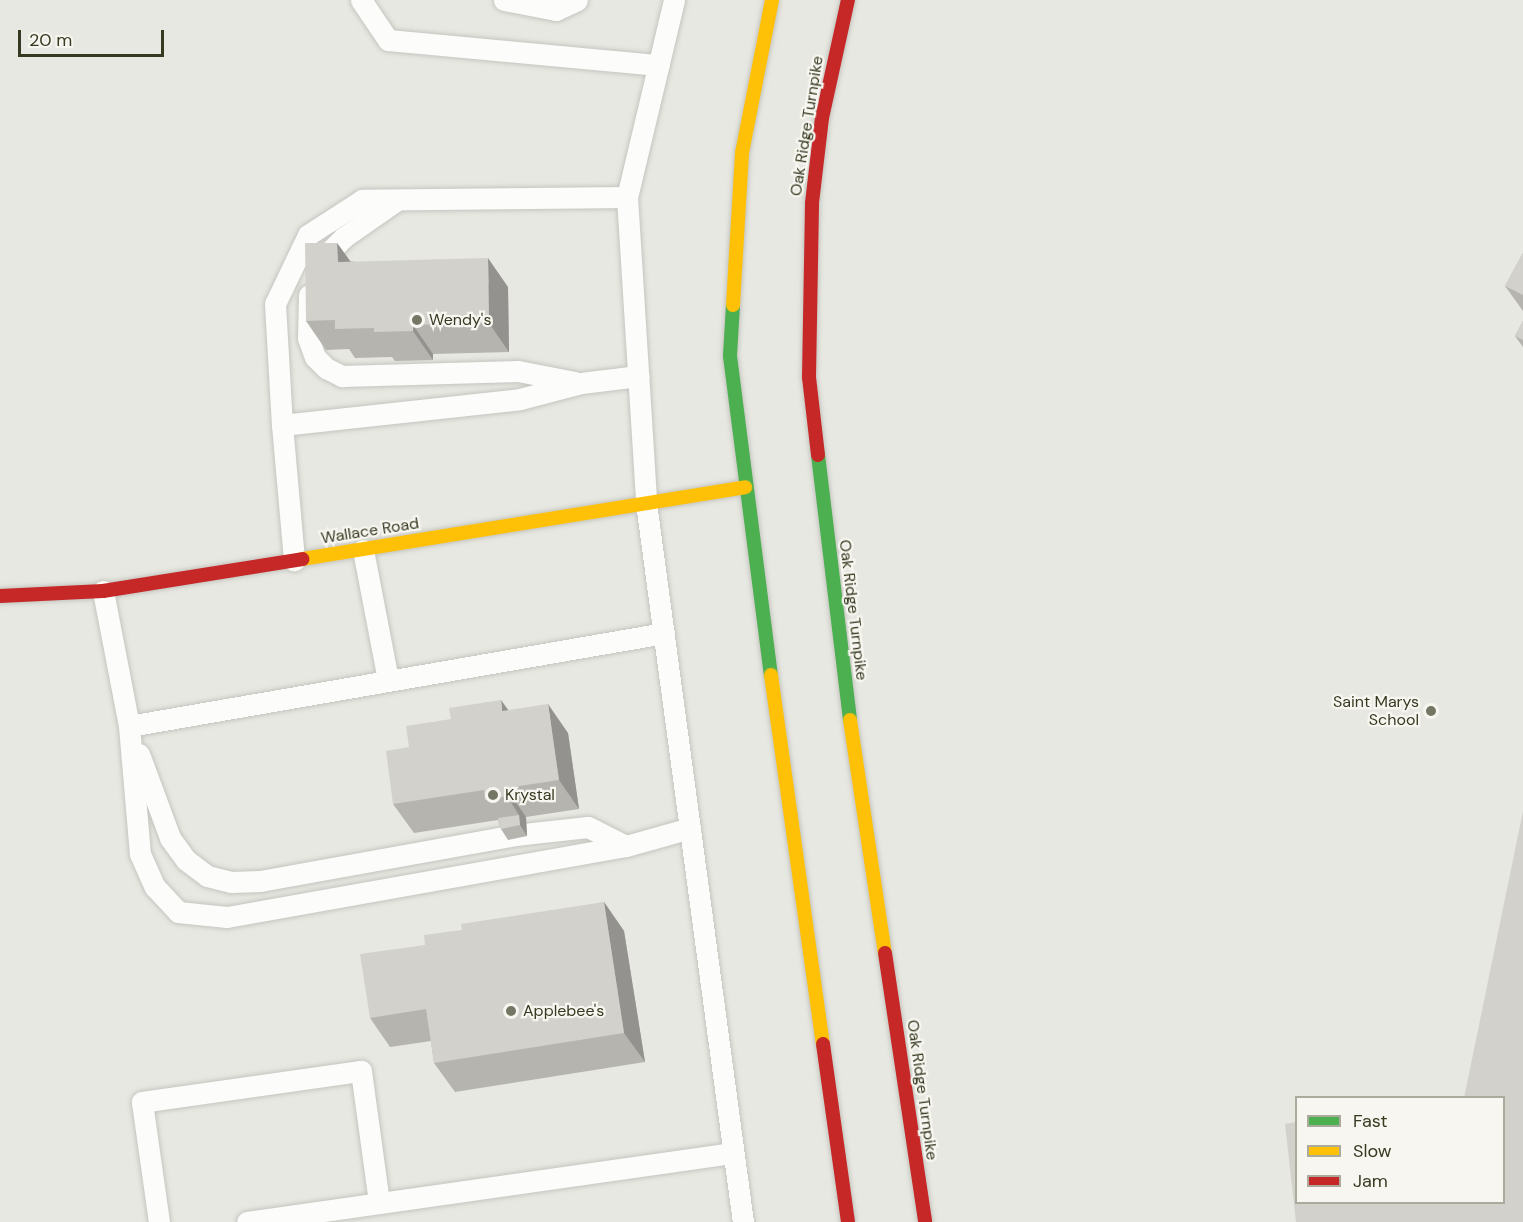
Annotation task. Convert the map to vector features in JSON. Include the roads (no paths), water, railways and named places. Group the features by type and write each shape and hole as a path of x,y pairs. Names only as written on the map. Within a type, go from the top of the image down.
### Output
{"main road":[{"path":"772,0 741,153 734,244 730,356 745,487 849,1222"},
{"name":"Oak Ridge Turnpike","path":"848,0 822,118 812,203 808,377 839,644 925,1222"},
{"name":"Wallace Road","path":"0,596 103,591 745,487"}],"lane":[{"path":"360,0 387,40 659,65"},
{"path":"504,0 556,10 577,0"},
{"path":"674,0 627,197 646,504 743,1222"},
{"path":"294,560 282,424 275,304 308,235 362,201 627,197"},
{"path":"398,200 321,257 310,280 308,338 315,357 326,368 342,376 518,371 582,383"},
{"path":"282,424 520,399 582,383 639,376"},
{"path":"363,549 388,680"},
{"path":"103,591 129,726 140,854 155,887 178,912 227,918 626,846 690,828"},
{"path":"129,726 664,633"},
{"path":"129,726 170,838 186,860 215,878 260,881 515,835 588,826 626,846"},
{"path":"159,1222 142,1102 361,1071 379,1203"},
{"path":"246,1222 734,1153"}],"place":[{"name":"Wendy's","path":"417,320"},
{"name":"Saint Marys School","path":"1431,711"},
{"name":"Krystal","path":"493,795"},
{"name":"Applebee's","path":"511,1011"}]}
